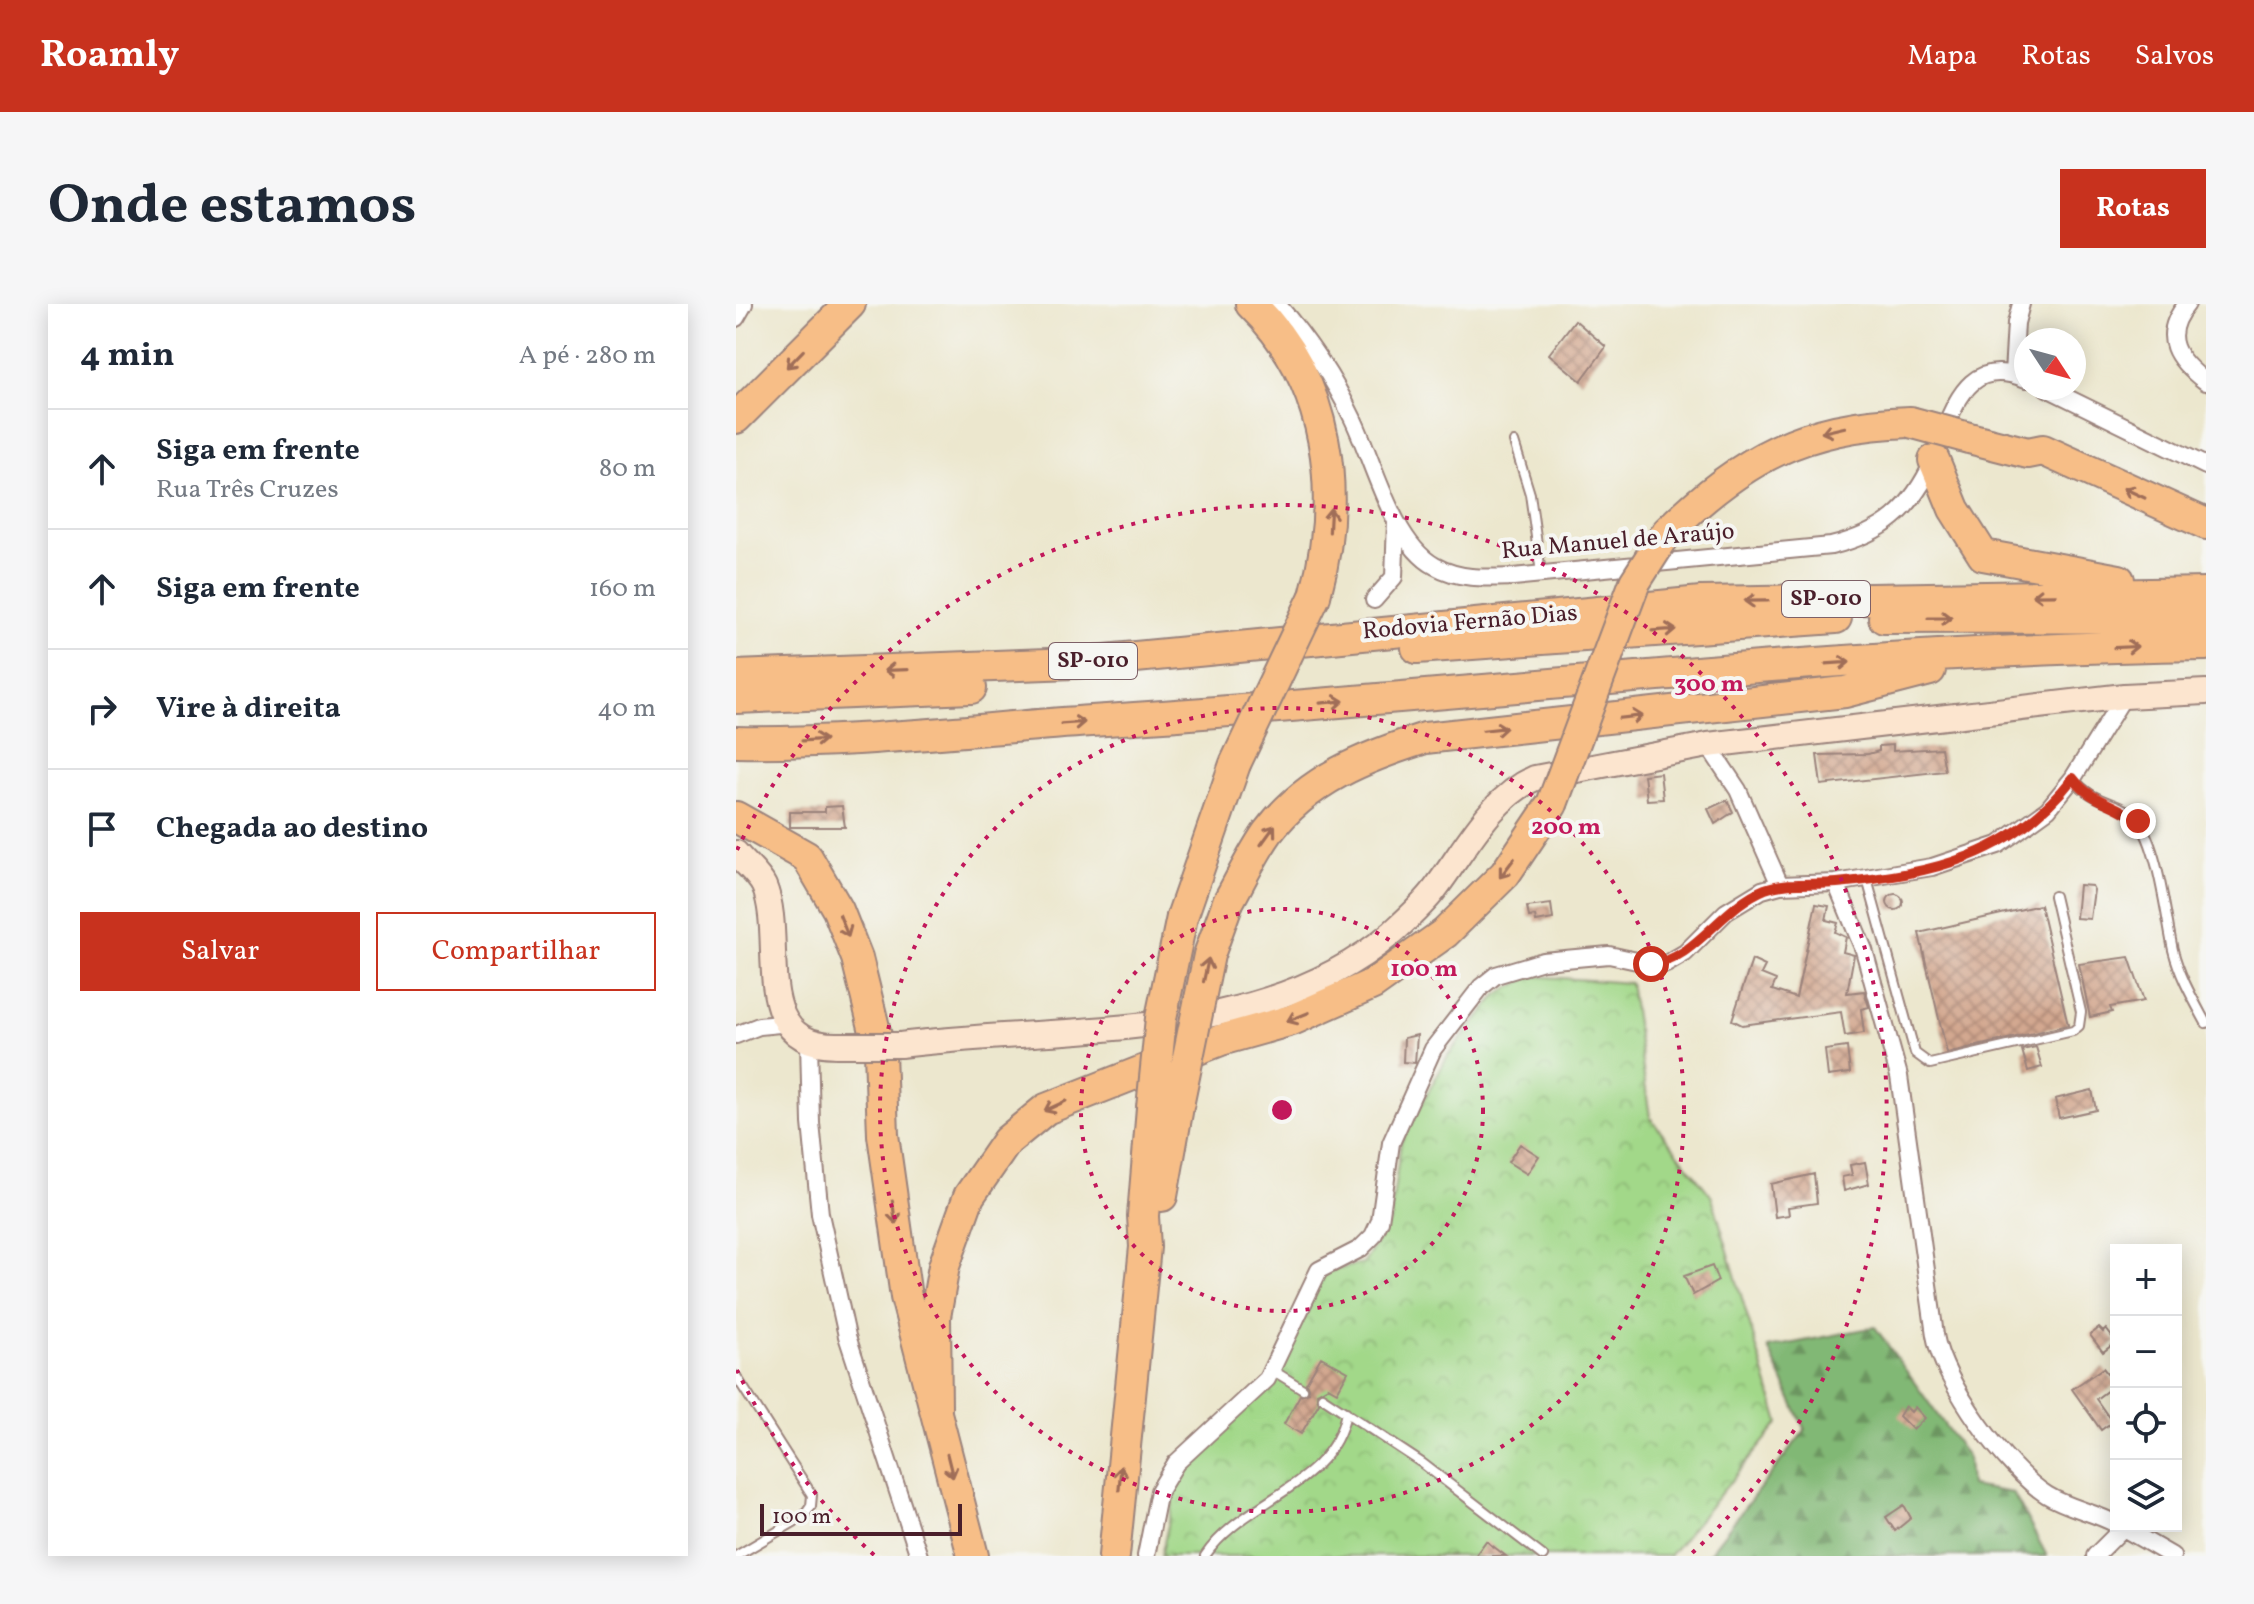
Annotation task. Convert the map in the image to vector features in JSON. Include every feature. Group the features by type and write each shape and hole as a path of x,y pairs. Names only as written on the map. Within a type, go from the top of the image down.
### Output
{"highway":[{"path":"736,418 850,304"},
{"path":"1166,1104 1161,1018 1182,917 1235,764 1315,596 1330,525 1327,449 1311,397 1292,356 1251,304"},
{"path":"936,1409 935,1317 944,1266 969,1196 1007,1141 1046,1109 1221,1040 1292,1020 1373,984 1445,933 1505,874 1552,804 1635,582 1667,532 1704,495 1780,450 1817,433 1860,424 1910,422 2028,453 2043,450 2206,524"},
{"path":"1934,460 1954,509 1983,555 2201,601"},
{"name":"Rodovia Fernão Dias","path":"736,676 1074,663 1701,602 2201,601"},
{"name":"Rodovia Fernão Dias","path":"736,698 1072,683 1447,645 1837,618 2201,601"},
{"path":"736,742 1174,716 1565,681 1965,654 2206,645"},
{"path":"1114,1556 1145,1247 1143,1216 1166,1104 1209,955 1228,902 1269,831 1328,775 1363,758 1425,738 1845,692 1929,670 1965,654"},
{"path":"736,817 807,857 838,910 857,958 880,1052 883,1135 906,1297 973,1556"}],"street":[{"path":"736,318 744,304"},
{"name":"Rua Manuel de Araújo","path":"1277,304 1314,347 1352,417 1396,519 1421,555 1433,566 1472,579 1831,546 1861,539 1902,511 1920,492 1961,391 1986,376 2014,377"},
{"path":"2016,328 2021,304"},
{"path":"2187,304 2179,314 2172,336 2183,365 2206,382"},
{"path":"2071,400 2206,466"},
{"path":"1374,600 1394,577 1396,519"},
{"path":"736,853 764,886 771,921 779,1009 809,1042 900,1045 1083,1031 1246,1009 1325,976 1391,934 1433,893 1496,806 1519,786 1535,778 1708,745 2124,696 2206,692"},
{"path":"1146,1556 1159,1491 1176,1463 1272,1370 1319,1270 1360,1249 1373,1236 1380,1221 1391,1143 1433,1049 1481,987 1496,975 1543,961 1600,955 1666,964 1685,953 1726,912 1762,890 1780,885 1867,879 1932,867 1998,845 2048,809 2073,778 2124,696"},
{"path":"1708,745 1738,790 1767,848 1780,885"},
{"path":"1836,883 1864,950 1899,1076 1935,1335 1947,1373 1970,1412 2028,1481 2049,1496 2110,1522"},
{"path":"736,1035 759,1026 790,1023"},
{"path":"809,1042 811,1123 820,1214 847,1336 919,1556"},
{"path":"2095,1556 2114,1532"},
{"path":"2130,1532 2172,1556"}],"lane":[{"path":"1514,442 1530,494 1541,573"},
{"path":"2073,778 2086,794 2122,808 2138,821 2164,903 2179,971 2206,1023"},
{"path":"1867,879 1915,1053 1930,1064 2073,1031 2079,1026 2081,1012 2054,896"},
{"path":"1272,1370 1303,1389"},
{"path":"736,1376 739,1387 812,1495 811,1506 804,1516 736,1556"},
{"path":"1322,1397 1422,1463 1543,1556"},
{"path":"1205,1556 1225,1531 1320,1464 1343,1429 1346,1412"}],"green space":[{"path":"1532,976 1630,983 1650,1117 1712,1197 1779,1423 1669,1556 1161,1556 1179,1477 1188,1459 1270,1381 1298,1317 1327,1272 1364,1263 1390,1221 1401,1142 1448,1055 1498,994"},
{"path":"1875,1327 1968,1458 1970,1486 2013,1493 2047,1556 1707,1556 1805,1430 1768,1348"}],"building":[{"path":"1575,320 1606,347 1581,381 1549,354"},
{"path":"1893,745 1893,751 1941,748 1945,771 1821,785 1817,755 1868,754 1879,751 1879,746"},
{"path":"1660,773 1663,799 1647,800 1644,775"},
{"path":"1727,800 1733,812 1715,824 1708,809"},
{"path":"842,806 845,827 790,827 790,812 825,812 825,807"},
{"path":"2079,885 2092,886 2094,890 2090,919 2076,918"},
{"path":"1895,894 1901,896 1901,908 1895,910 1889,908 1887,902 1889,896"},
{"path":"1551,904 1553,919 1536,922 1535,916 1529,917 1527,907"},
{"path":"1816,904 1829,906 1826,920 1838,923 1835,932 1846,937 1843,952 1854,955 1847,993 1864,991 1869,1007 1861,1009 1864,1033 1845,1036 1841,1012 1742,1025 1732,1020 1752,960 1765,966 1761,974 1776,980 1772,990 1796,998"},
{"path":"2040,905 2068,1025 1947,1053 1919,933"},
{"path":"2129,957 2144,1001 2110,1007 2112,1012 2090,1017 2079,964"},
{"path":"1417,1035 1415,1063 1403,1062 1404,1038"},
{"path":"1847,1047 1850,1073 1828,1076 1825,1050"},
{"path":"2036,1047 2042,1067 2028,1071 2022,1050"},
{"path":"2092,1090 2096,1110 2059,1118 2055,1099"},
{"path":"1520,1144 1539,1156 1527,1174 1508,1162"},
{"path":"1865,1162 1869,1184 1844,1191 1842,1177 1852,1175 1850,1165"},
{"path":"1814,1174 1817,1203 1788,1207 1789,1215 1775,1217 1771,1184"},
{"path":"1712,1266 1718,1281 1693,1295 1684,1276"},
{"path":"2099,1328 2103,1332 2106,1329 2110,1334 2110,1347 2103,1352 2090,1335"},
{"path":"1321,1357 1348,1372 1337,1392 1328,1387 1317,1393 1319,1403 1301,1434 1284,1424 1300,1395 1309,1392 1306,1383"},
{"path":"2103,1368 2110,1377 2110,1388 2096,1399 2110,1423 2101,1430 2072,1389"},
{"path":"1905,1406 1911,1412 1915,1407 1925,1418 1913,1430 1899,1416"},
{"path":"1904,1505 1911,1518 1895,1531 1886,1517"},
{"path":"1486,1541 1506,1556 1475,1556"}],"route":[{"path":"1651,964 1666,964 1685,953 1726,912 1762,890 1780,885 1867,879 1932,867 1998,845 2048,809 2073,778 2086,794 2122,808 2138,821"}]}
